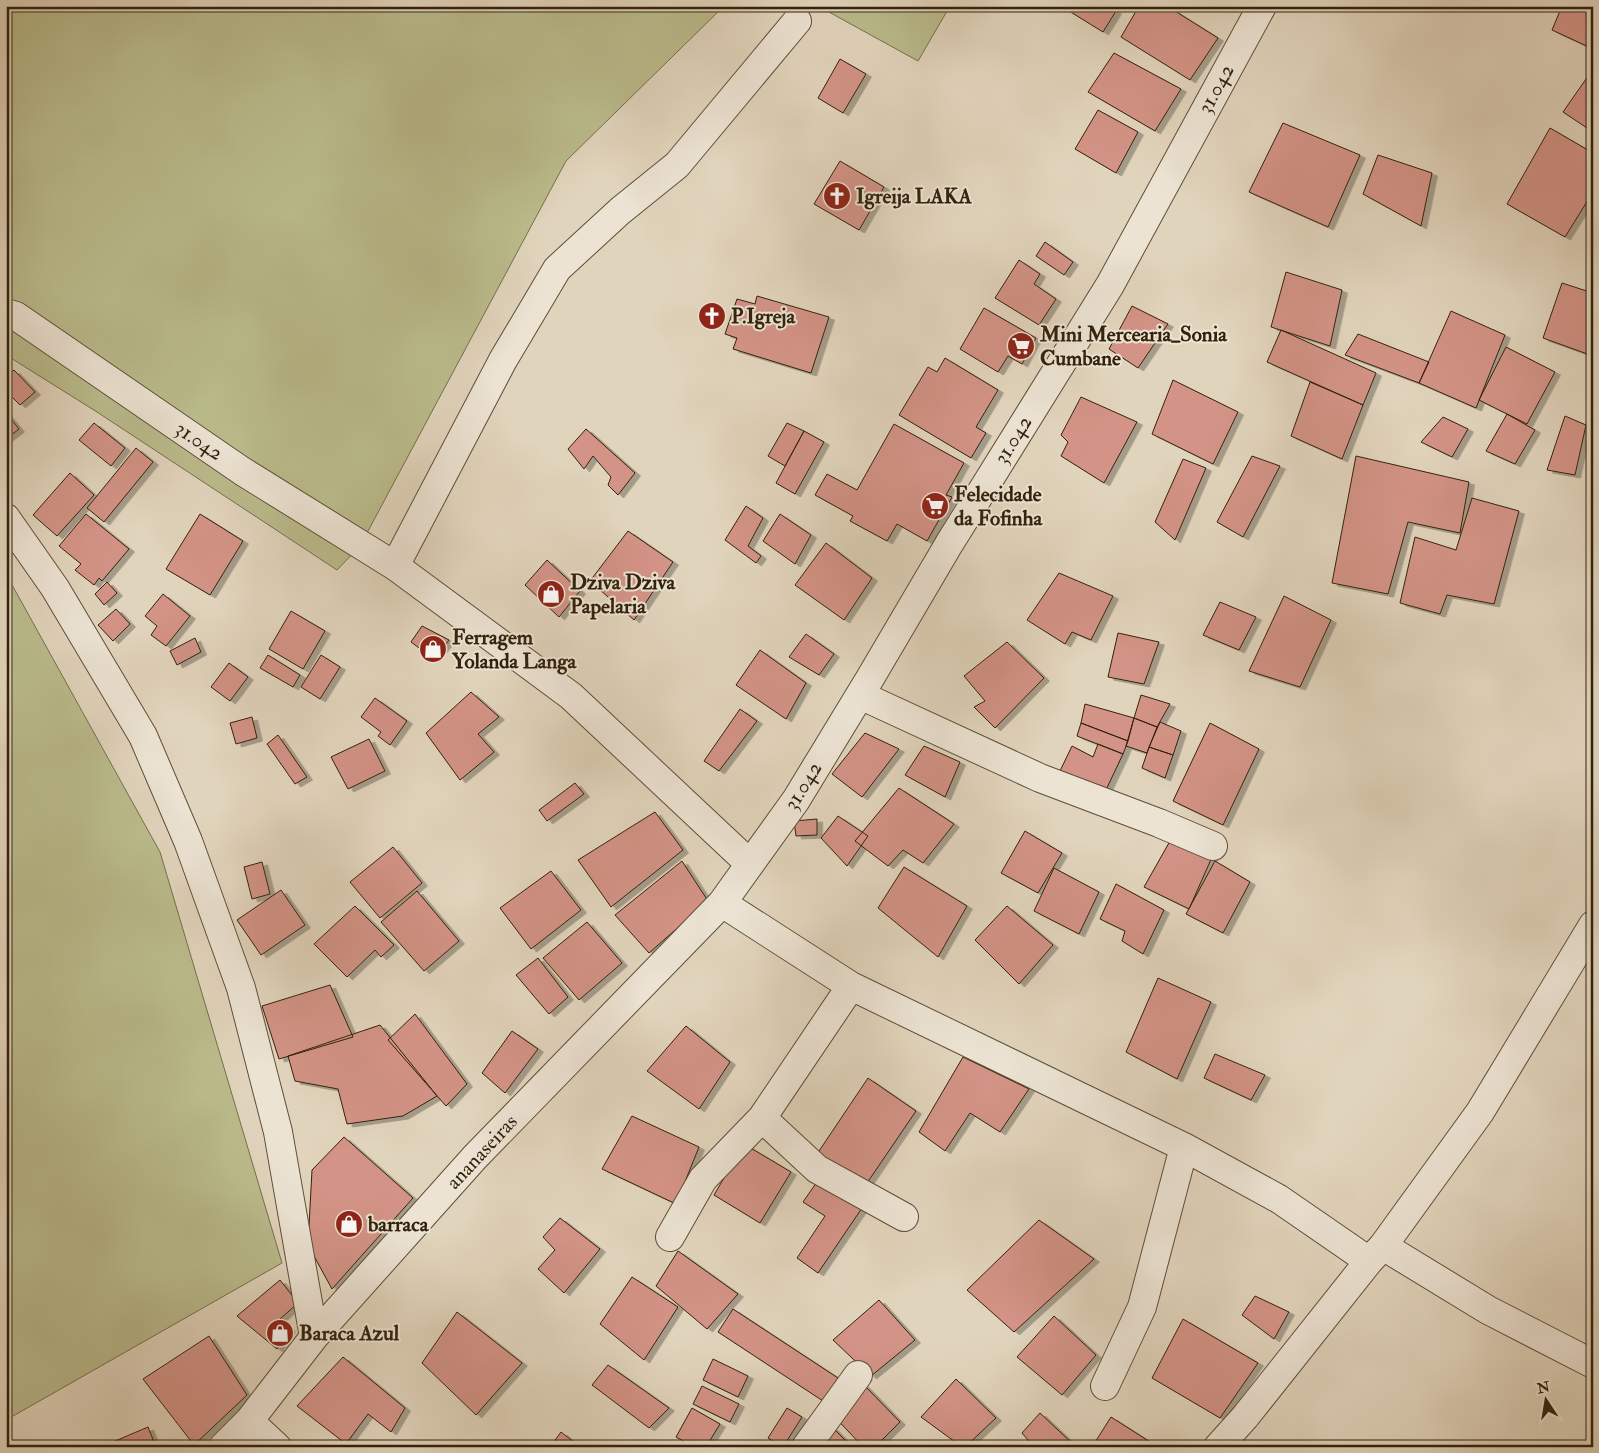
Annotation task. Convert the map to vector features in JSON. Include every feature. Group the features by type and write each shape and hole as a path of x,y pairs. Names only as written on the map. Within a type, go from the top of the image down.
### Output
{"street":[{"name":"31.042","path":"6,313 16,316 242,470 395,566 571,696 750,864 796,800 948,544 1110,285 1262,6"},
{"path":"395,566 503,360 557,269 620,210 677,166 797,21"},
{"path":"6,518 55,588 143,736 188,841 241,988 254,1036 278,1132 314,1337"},
{"path":"860,695 1040,778 1159,823 1212,846"},
{"name":"ananaseiras","path":"223,1447 249,1421 314,1337 476,1157 722,903 750,864"},
{"path":"722,903 851,986 1184,1147 1376,1253 1593,1364"},
{"path":"1218,1447 1245,1417 1376,1253 1480,1112 1593,925"},
{"path":"670,1238 703,1179 762,1118 851,986"},
{"path":"762,1118 817,1170 904,1217"},
{"path":"1105,1386 1142,1307 1184,1147"},
{"path":"806,1447 858,1374"},
{"path":"249,1421 278,1447"}],"green space":[{"path":"6,6 724,6 566,161 360,546 337,570 97,412 6,355"},
{"path":"818,6 950,6 918,61"},
{"path":"6,574 160,852 282,1263 6,1420"}],"building":[{"path":"1061,6 1108,6 1116,11 1103,32"},
{"path":"1139,6 1167,6 1218,38 1190,80 1121,37"},
{"path":"1562,6 1593,6 1593,49 1552,30"},
{"path":"1114,53 1181,89 1155,131 1088,92"},
{"path":"840,59 866,74 843,113 818,98"},
{"path":"1593,69 1593,132 1563,112"},
{"path":"1098,110 1138,132 1116,173 1075,149"},
{"path":"1283,123 1360,155 1328,227 1249,192"},
{"path":"1550,128 1593,153 1593,192 1565,237 1507,204"},
{"path":"1378,155 1432,173 1421,226 1363,194"},
{"path":"840,161 884,187 859,230 814,204"},
{"path":"1045,242 1073,262 1064,275 1036,256"},
{"path":"1019,260 1040,274 1034,284 1056,299 1039,325 995,298"},
{"path":"1286,272 1342,290 1330,346 1271,327"},
{"path":"1562,283 1593,293 1593,356 1543,338"},
{"path":"757,296 829,317 811,373 733,349 737,338 725,334 737,299 755,304"},
{"path":"1132,306 1168,324 1138,368 1109,349"},
{"path":"984,308 1036,338 1022,364 1008,356 998,372 960,349"},
{"path":"1451,311 1505,335 1476,408 1419,383"},
{"path":"1281,330 1376,373 1363,405 1267,362"},
{"path":"1358,334 1429,362 1419,383 1345,355"},
{"path":"1506,347 1555,372 1527,424 1479,400"},
{"path":"945,358 998,390 976,427 986,433 971,458 899,415 928,367 937,372"},
{"path":"14,370 35,392 20,405 6,391 6,377"},
{"path":"1173,380 1238,412 1213,464 1152,434"},
{"path":"1310,382 1363,405 1342,459 1291,436"},
{"path":"1081,397 1137,422 1104,483 1061,456 1068,442 1061,435"},
{"path":"6,413 19,429 6,439"},
{"path":"1507,414 1535,430 1515,464 1486,451"},
{"path":"1565,416 1586,425 1575,475 1547,470"},
{"path":"1443,417 1468,429 1452,457 1421,442"},
{"path":"94,423 125,448 111,466 79,440"},
{"path":"787,423 804,431 785,466 768,456"},
{"path":"894,424 964,463 946,495 952,497 927,541 897,524 887,541 850,521 853,516 815,495 827,474 857,490"},
{"path":"586,429 635,473 618,495 608,485 611,477 593,456 584,469 568,449"},
{"path":"804,431 824,442 795,494 776,483"},
{"path":"136,448 153,462 104,522 87,508"},
{"path":"1252,456 1280,466 1243,537 1217,522"},
{"path":"1356,456 1469,482 1460,533 1408,522 1388,594 1332,583"},
{"path":"1183,459 1206,468 1175,540 1155,522"},
{"path":"70,473 94,495 57,536 33,515"},
{"path":"1472,498 1519,511 1494,604 1447,595 1440,614 1400,603 1415,537 1456,550"},
{"path":"746,506 763,518 748,546 761,556 756,563 725,540"},
{"path":"86,514 129,549 102,581 99,578 94,585 75,570 81,564 59,546"},
{"path":"200,514 243,541 210,595 166,569"},
{"path":"780,514 811,535 795,564 763,541"},
{"path":"628,531 673,562 634,620 590,581"},
{"path":"826,543 872,578 844,620 795,585"},
{"path":"547,560 580,591 559,617 525,585"},
{"path":"1059,573 1113,596 1091,640 1072,632 1065,644 1027,620"},
{"path":"107,582 117,593 104,605 95,594"},
{"path":"163,594 190,616 166,646 151,635 157,626 145,616"},
{"path":"1284,596 1331,620 1300,687 1249,671"},
{"path":"1220,602 1256,617 1239,650 1203,635"},
{"path":"116,609 130,624 113,641 98,625"},
{"path":"291,611 325,631 303,669 269,649"},
{"path":"422,626 449,640 434,659 411,642"},
{"path":"1118,633 1159,642 1144,684 1108,677"},
{"path":"806,634 834,654 819,675 789,657"},
{"path":"195,638 201,652 177,665 170,651"},
{"path":"1007,642 1044,678 995,728 974,707 985,701 964,676"},
{"path":"760,650 806,683 786,719 736,685"},
{"path":"268,655 300,675 293,687 260,668"},
{"path":"321,655 340,667 320,699 301,687"},
{"path":"229,663 248,677 230,701 211,687"},
{"path":"471,692 499,717 478,734 494,752 460,780 426,733"},
{"path":"1141,695 1170,704 1157,727 1134,718"},
{"path":"375,698 407,721 390,745 378,736 381,732 361,717"},
{"path":"1085,704 1134,718 1128,741 1081,723"},
{"path":"740,709 757,721 719,771 704,761"},
{"path":"252,717 257,738 236,744 230,723"},
{"path":"1134,718 1157,727 1147,753 1126,746"},
{"path":"1160,722 1181,731 1173,755 1149,747"},
{"path":"1081,723 1128,741 1123,754 1077,736"},
{"path":"1210,723 1259,749 1223,825 1173,801"},
{"path":"865,733 899,749 862,797 832,774"},
{"path":"278,735 307,777 295,784 267,744"},
{"path":"369,739 385,771 348,789 331,757"},
{"path":"1098,744 1123,754 1105,792 1060,771 1072,746 1093,757"},
{"path":"924,746 960,762 945,797 905,775"},
{"path":"1149,747 1173,755 1165,778 1142,768"},
{"path":"575,783 584,794 547,821 539,810"},
{"path":"899,788 954,824 923,863 903,850 888,866 855,841"},
{"path":"655,812 683,850 611,907 578,860"},
{"path":"838,816 868,836 847,866 821,838"},
{"path":"817,819 817,835 796,836 794,821"},
{"path":"1025,831 1062,853 1038,893 1001,873"},
{"path":"1174,834 1213,855 1189,909 1144,887"},
{"path":"393,847 422,883 380,918 350,882"},
{"path":"682,861 708,901 649,953 615,915"},
{"path":"1215,861 1250,882 1223,933 1186,914"},
{"path":"262,862 270,894 252,899 244,867"},
{"path":"904,867 967,906 938,957 878,908"},
{"path":"1054,868 1099,892 1079,934 1034,911"},
{"path":"551,871 581,910 531,949 500,908"},
{"path":"1116,884 1164,910 1143,954 1122,941 1125,931 1100,919"},
{"path":"281,890 305,925 261,955 237,920"},
{"path":"417,891 459,941 424,971 381,922"},
{"path":"355,906 394,945 381,957 375,950 347,977 314,944"},
{"path":"1007,906 1053,945 1019,984 975,940"},
{"path":"587,922 622,963 579,1000 543,958"},
{"path":"538,958 568,997 549,1014 516,975"},
{"path":"1158,978 1211,1002 1177,1079 1126,1052"},
{"path":"330,985 353,1037 279,1059 262,1006"},
{"path":"415,1014 467,1084 446,1106 388,1040"},
{"path":"380,1025 437,1096 403,1116 347,1124 338,1089 295,1081 288,1056"},
{"path":"686,1026 730,1062 699,1109 647,1071"},
{"path":"512,1031 538,1049 505,1093 482,1073"},
{"path":"1215,1054 1265,1075 1251,1100 1204,1078"},
{"path":"963,1057 1029,1089 1000,1132 970,1113 945,1151 919,1132"},
{"path":"868,1078 916,1111 865,1186 817,1154"},
{"path":"632,1116 699,1147 676,1204 602,1169"},
{"path":"344,1137 413,1198 332,1289 308,1245 312,1170"},
{"path":"744,1144 791,1172 760,1223 714,1195"},
{"path":"819,1179 862,1208 818,1273 797,1258 825,1216 803,1202"},
{"path":"560,1218 600,1249 564,1293 538,1269 555,1250 543,1237"},
{"path":"1039,1220 1094,1259 1014,1332 967,1290"},
{"path":"678,1251 738,1294 707,1329 656,1286"},
{"path":"632,1277 678,1307 644,1360 600,1324"},
{"path":"280,1280 298,1303 280,1319 290,1329 277,1349 237,1316"},
{"path":"1255,1296 1289,1312 1274,1339 1242,1315"},
{"path":"879,1300 915,1340 871,1376 833,1340"},
{"path":"733,1309 838,1378 823,1401 718,1332"},
{"path":"457,1312 522,1363 476,1415 422,1363"},
{"path":"1054,1316 1096,1355 1062,1395 1017,1357"},
{"path":"1183,1319 1258,1363 1220,1418 1152,1378"},
{"path":"209,1336 247,1395 194,1445 143,1379"},
{"path":"343,1357 405,1408 391,1432 368,1414 346,1444 297,1406"},
{"path":"713,1359 748,1376 738,1397 703,1380"},
{"path":"608,1365 669,1408 649,1428 592,1385"},
{"path":"956,1379 996,1418 965,1447 962,1447 921,1417"},
{"path":"863,1384 900,1422 875,1447 863,1447 832,1414"},
{"path":"702,1386 739,1404 730,1422 693,1404"},
{"path":"692,1408 720,1424 706,1447 694,1447 676,1437"},
{"path":"787,1408 802,1417 783,1447 768,1438"},
{"path":"1040,1413 1076,1447 1034,1447 1022,1433"},
{"path":"1111,1417 1158,1447 1092,1447"},
{"path":"148,1427 156,1447 101,1447"},
{"path":"832,1427 852,1447 813,1447"},
{"path":"561,1432 580,1447 550,1447"}],"place":[{"name":"Igreija LAKA","path":"837,196"},
{"name":"P.Igreja","path":"712,316"},
{"name":"Mini Mercearia_Sonia Cumbane","path":"1021,346"},
{"name":"Felecidade da Fofinha","path":"935,506"},
{"name":"Dziva Dziva Papelaria","path":"551,594"},
{"name":"Ferragem Yolanda Langa","path":"433,649"},
{"name":"barraca","path":"349,1224"},
{"name":"Baraca Azul","path":"280,1333"}]}
